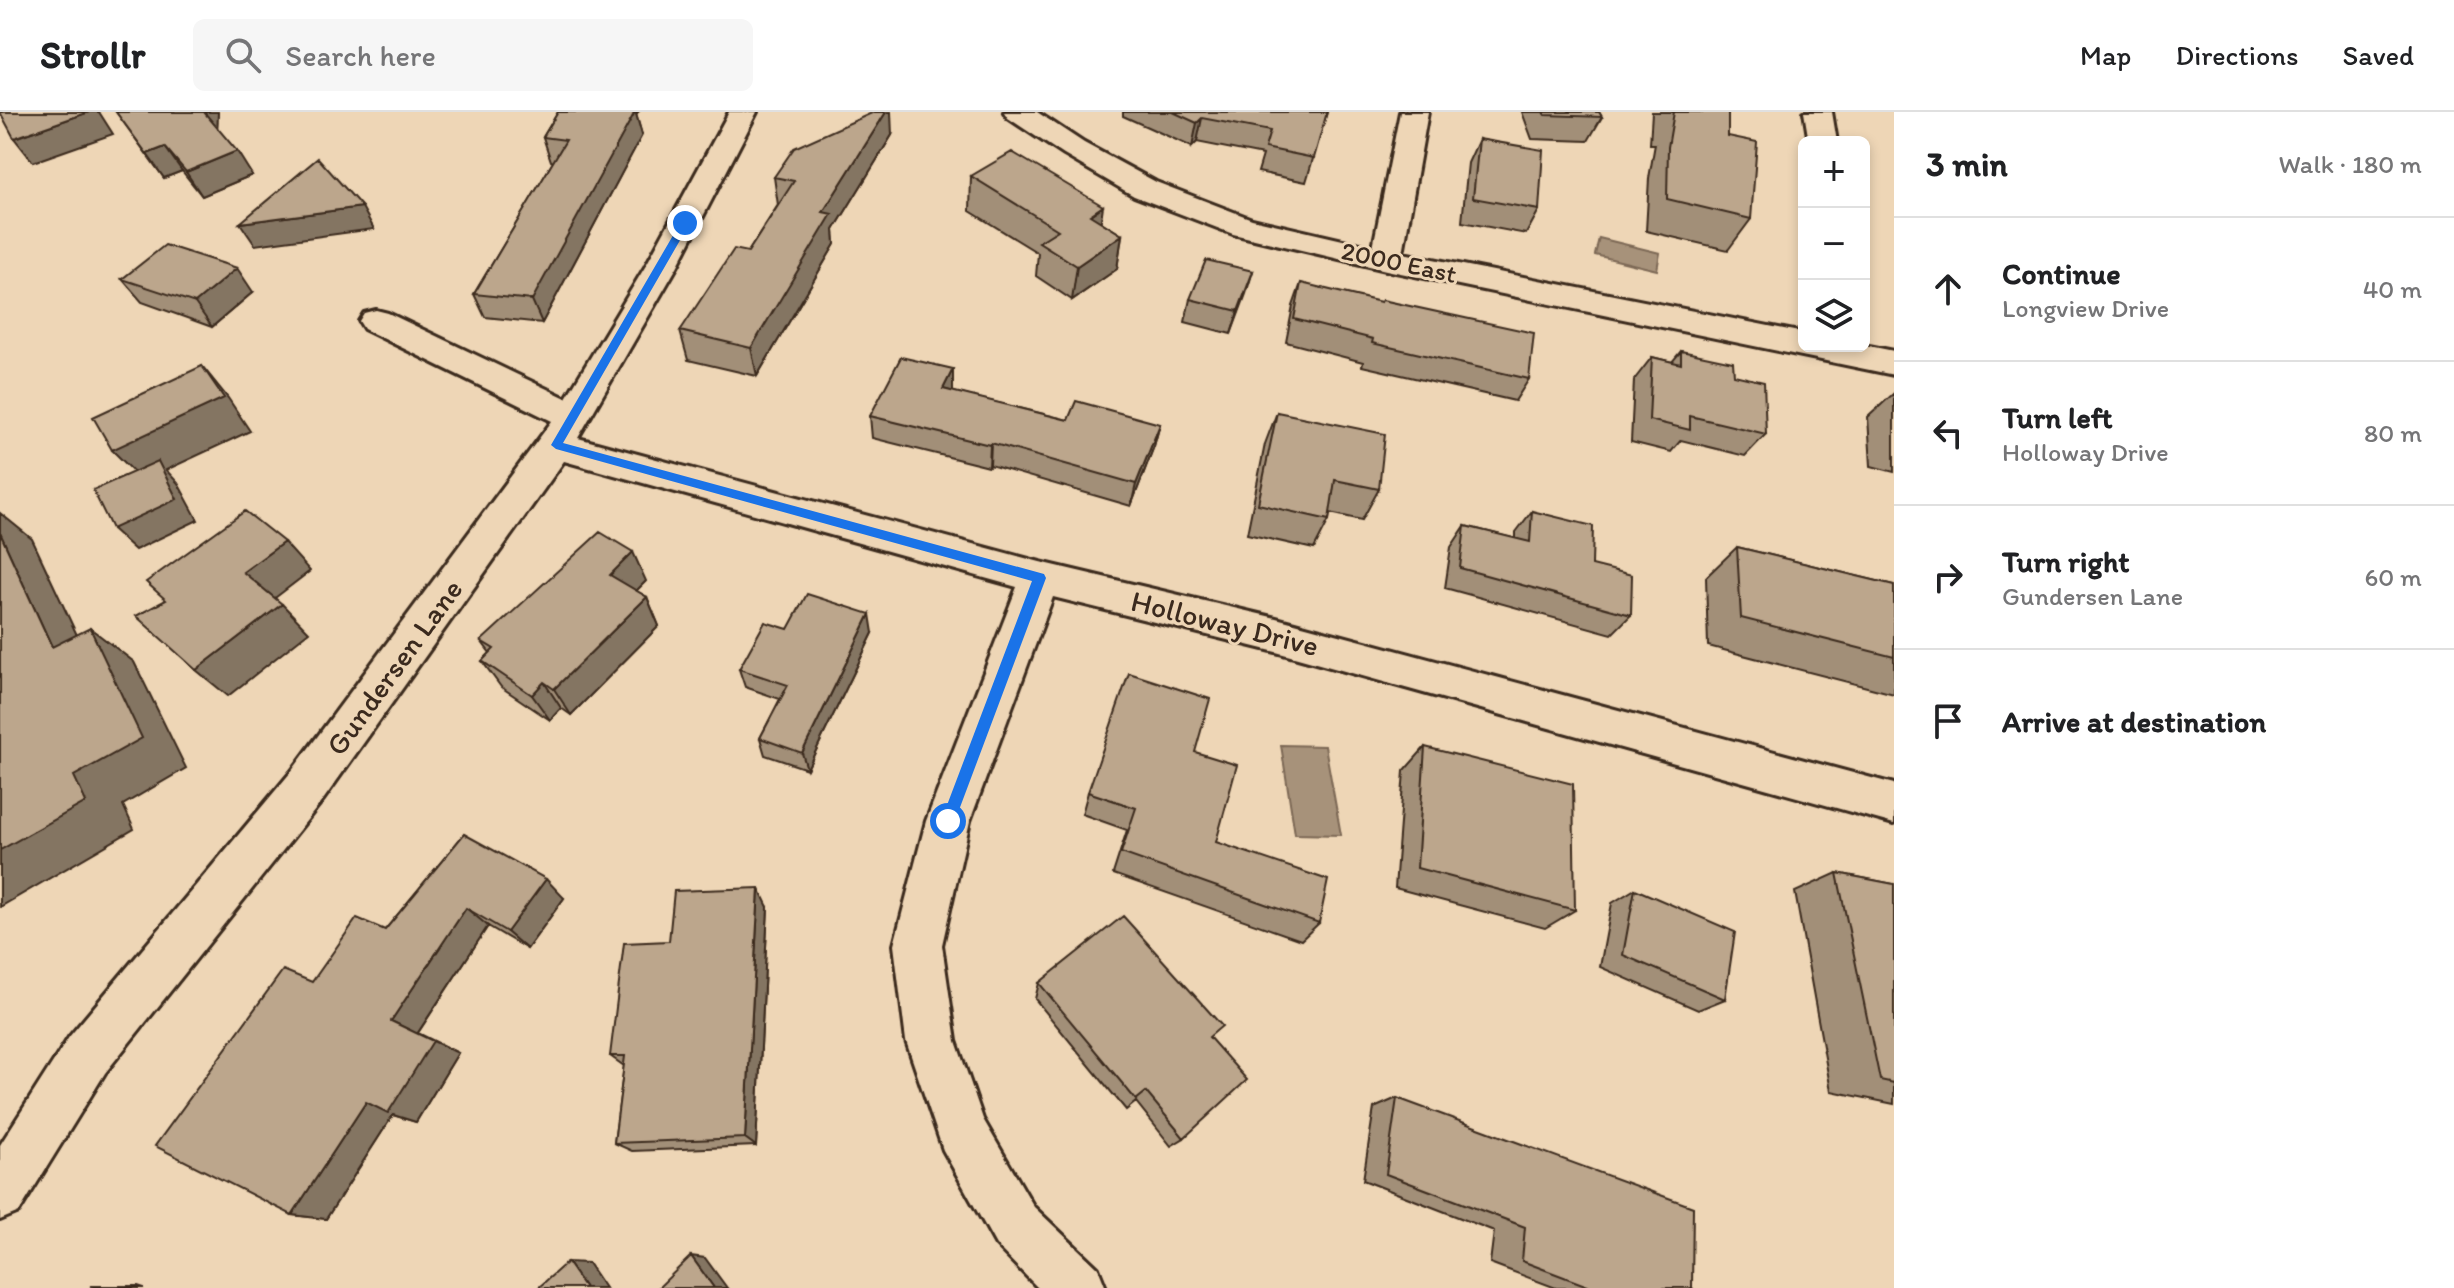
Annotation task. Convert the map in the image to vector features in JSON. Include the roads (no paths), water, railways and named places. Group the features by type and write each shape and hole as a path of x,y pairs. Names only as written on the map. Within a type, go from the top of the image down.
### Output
{"street":[{"name":"Gundersen Lane","path":"0,1193 87,1055 307,786 565,431 661,267 743,112"},
{"name":"2000 East","path":"1018,112 1118,175 1192,209 1244,227 1386,260 1798,344"},
{"path":"1386,260 1414,112"},
{"path":"1818,112 1822,136"},
{"name":"Holloway Drive","path":"376,321 565,431 1040,578 1276,635 1894,804"},
{"path":"1858,352 1894,363"},
{"path":"1040,578 948,821 918,945 931,1041 961,1132 1015,1226 1078,1288"}]}
